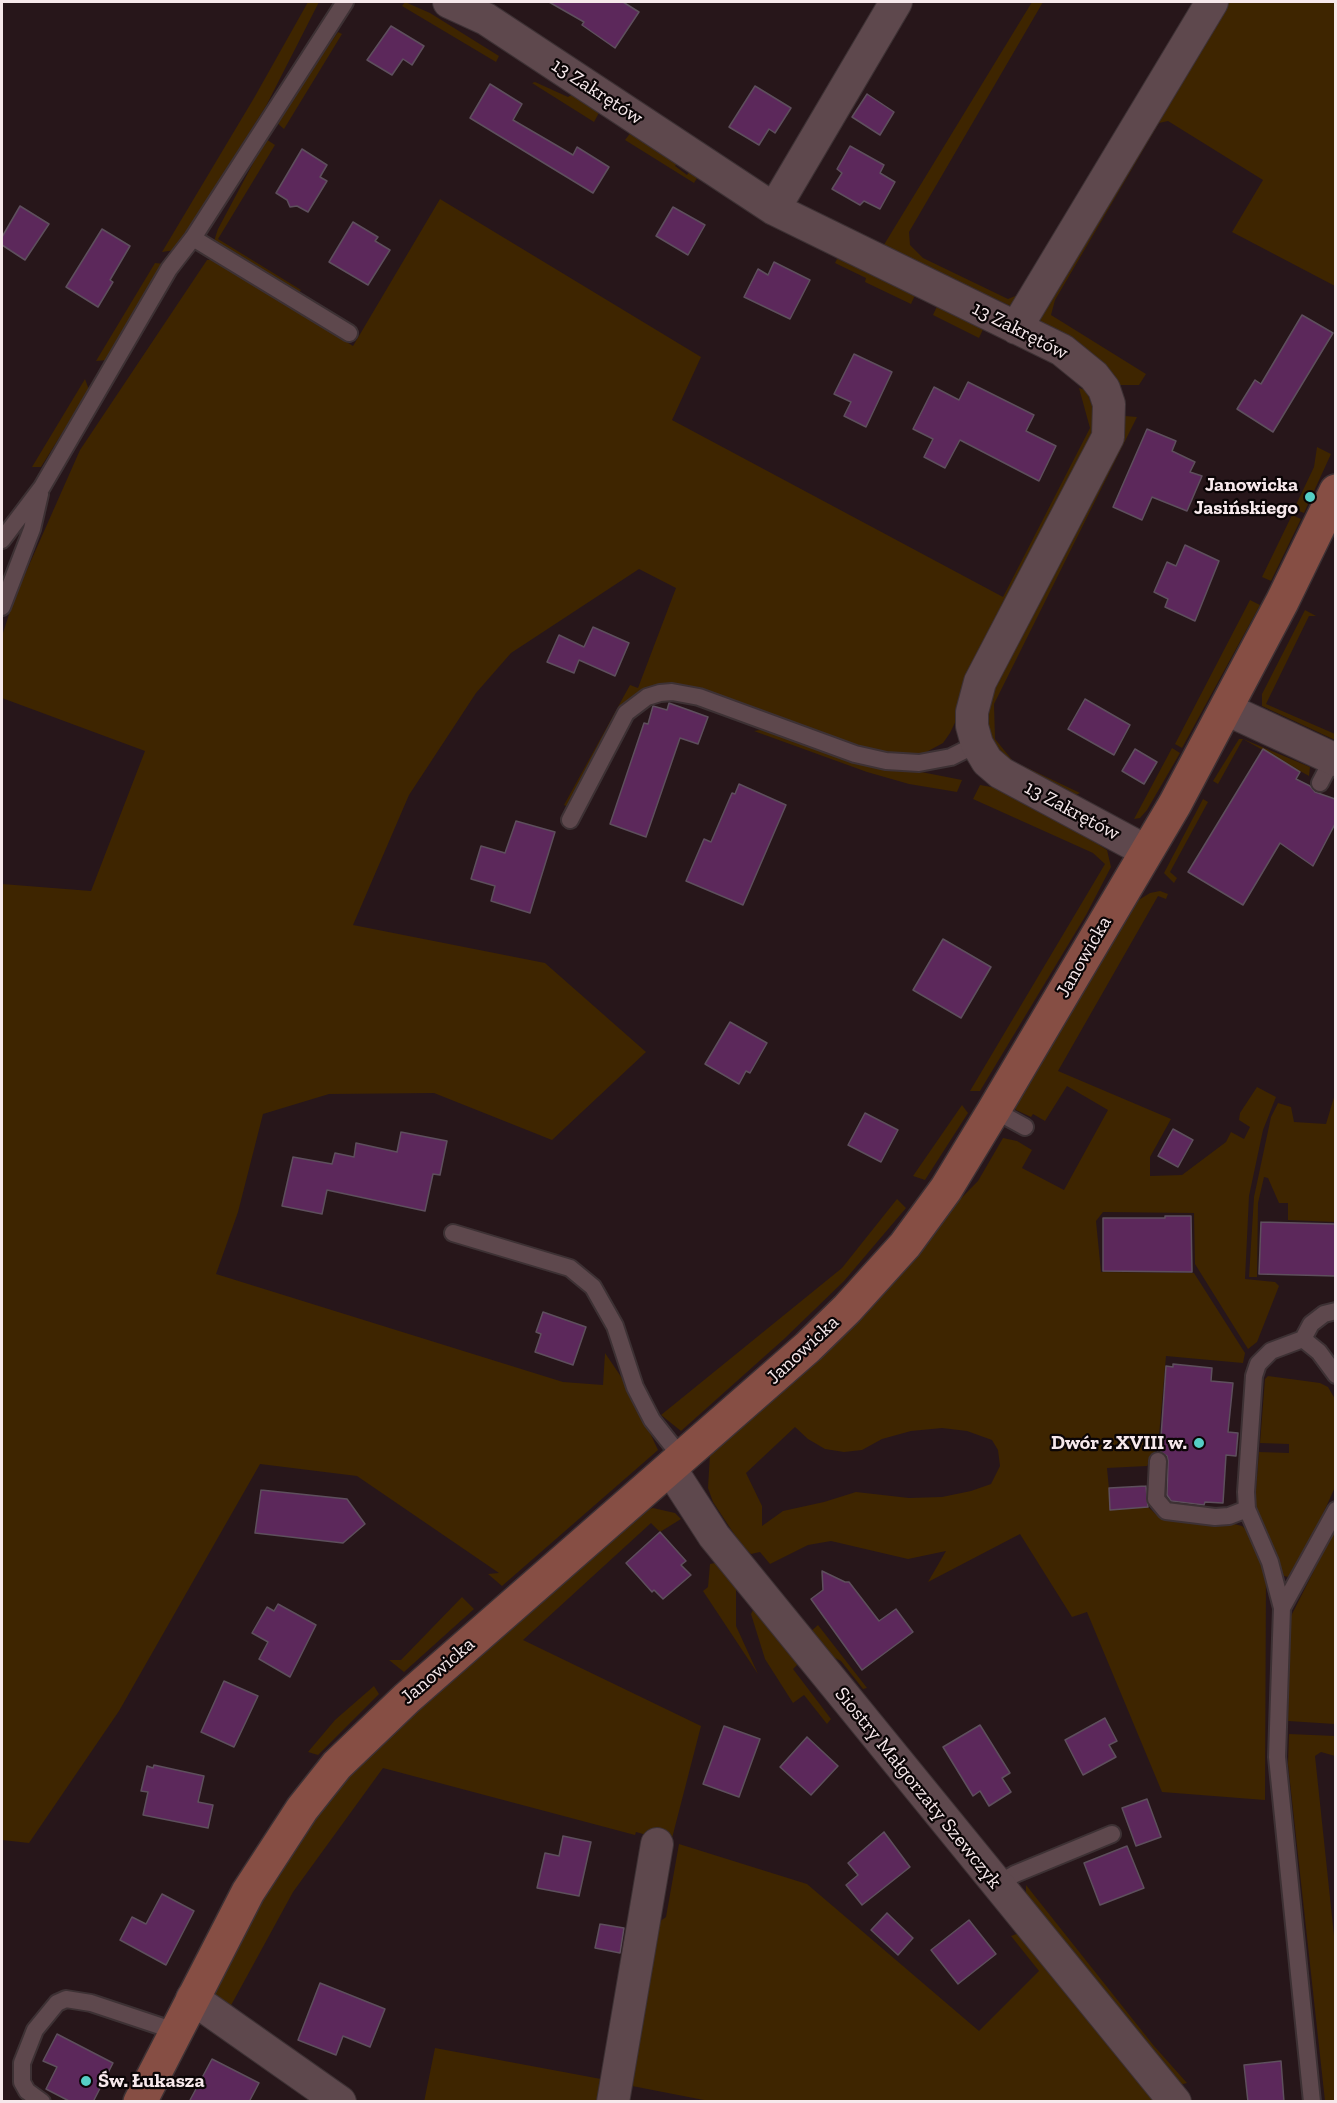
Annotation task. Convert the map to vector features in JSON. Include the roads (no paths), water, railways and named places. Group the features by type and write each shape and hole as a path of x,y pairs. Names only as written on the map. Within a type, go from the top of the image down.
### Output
{"street":[{"name":"13 Zakrętów","path":"449,2 486,19 774,209 1062,350 1094,376 1104,389 1110,418 1103,450 980,682 972,712 977,744 987,761 1001,773 1146,851"},
{"path":"774,209 897,2"},
{"path":"1016,327 1212,2"},
{"name":"Janowicka","path":"140,2102 192,1998 275,1848 337,1765 407,1698 808,1347 905,1245 946,1188 994,1110 1146,851 1226,709 1298,572 1335,491"},
{"path":"1226,709 1330,767"},
{"name":"Siostry Małgorzaty Szewczyk","path":"676,1463 714,1536 1175,2102"},
{"path":"613,2102 657,1844"},
{"path":"192,1998 340,2102"}],"lane":[{"path":"2,540 42,487 169,270 193,238 345,2"},
{"path":"193,238 349,333"},
{"path":"2,607 32,529 42,487"},
{"path":"570,820 627,713 647,697 660,693 672,692 699,697 855,754 886,761 919,764 951,756 977,744"},
{"path":"994,1110 1025,1127"},
{"path":"453,1233 570,1268 593,1287 615,1326 635,1387 676,1463"},
{"path":"1312,2102 1277,1757 1282,1608 1270,1562 1247,1509 1246,1492 1254,1376 1258,1364 1271,1351 1303,1339 1311,1324 1324,1314 1335,1311"},
{"path":"1303,1339 1319,1353 1335,1375"},
{"path":"1158,1461 1156,1499 1166,1511 1215,1517 1229,1516 1247,1509"},
{"path":"1282,1608 1335,1510"},
{"path":"996,1885 1015,1874 1112,1834"},
{"path":"42,2102 27,2091 22,2082 22,2063 35,2030 57,2003 66,1999 91,2003 175,2031"}],"place":[{"name":"Janowicka Jasińskiego","path":"1310,497"},
{"name":"Dwór z XVIII w.","path":"1199,1443"},
{"name":"Św. Łukasza","path":"86,2081"}]}
